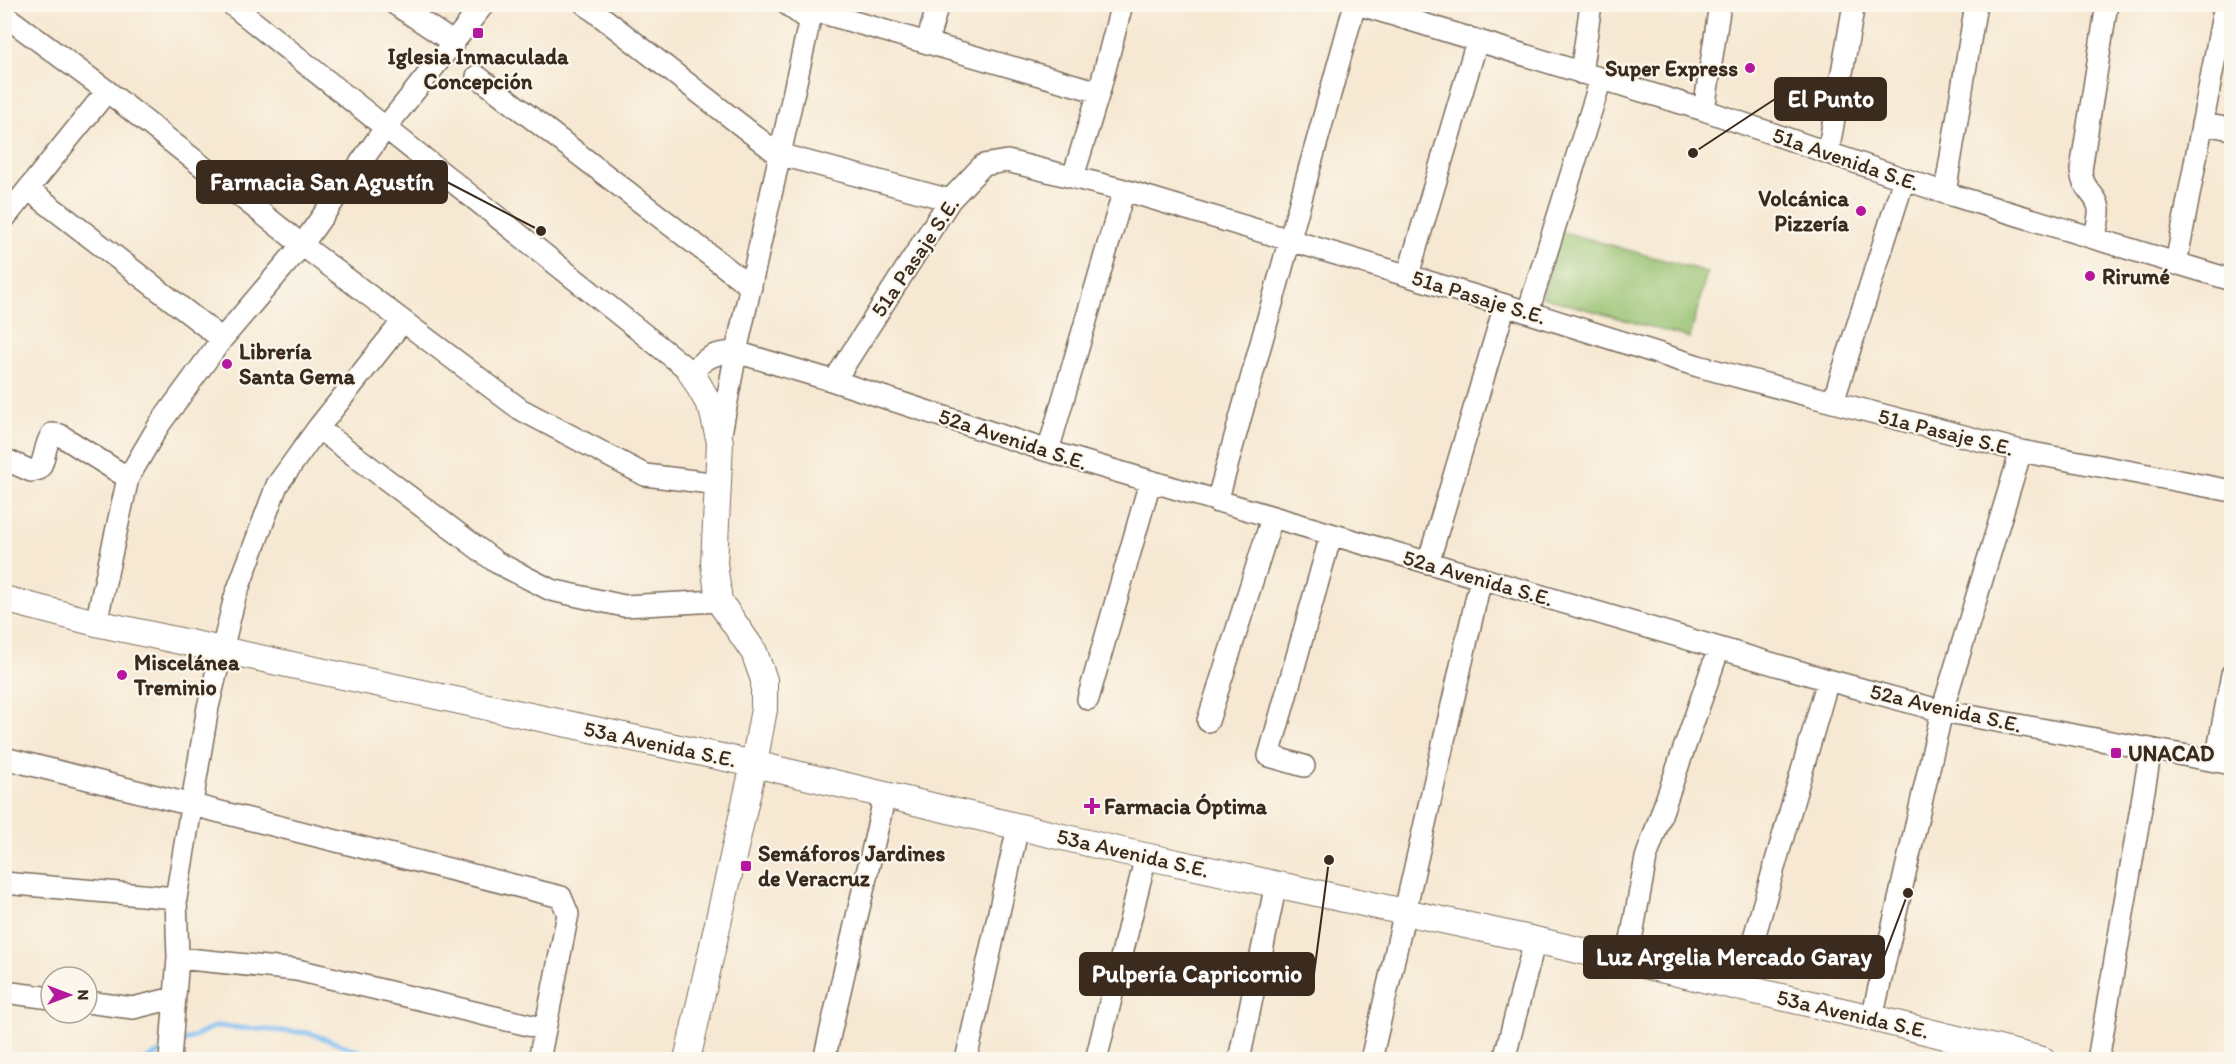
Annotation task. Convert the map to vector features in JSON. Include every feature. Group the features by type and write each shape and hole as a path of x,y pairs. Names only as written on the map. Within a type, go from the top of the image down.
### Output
{"street":[{"path":"231,4 691,372 712,410 720,442"},
{"path":"396,4 454,43"},
{"path":"96,623 128,478 159,425 222,339 302,245 386,127 484,4"},
{"path":"585,4 778,154 950,200"},
{"path":"787,4 809,21"},
{"path":"927,43 938,4"},
{"path":"1073,177 1100,92 1122,4"},
{"path":"1217,502 1288,239 1357,4"},
{"name":"51a Avenida S.E.","path":"1357,4 1400,11 1477,41 1704,110 1945,193 2232,280"},
{"path":"1528,312 1591,76 1591,4"},
{"path":"1704,110 1720,4"},
{"path":"1828,153 1854,4"},
{"path":"1945,193 1976,4"},
{"path":"2095,237 2100,212 2095,199 2086,189 2081,170 2107,4"},
{"path":"2176,264 2202,124 2228,5"},
{"path":"687,1059 754,764 764,709 764,680 754,652 719,601 714,562 720,442 736,352 778,154 812,10 1100,92"},
{"path":"4,15 107,91 302,245 520,409 645,475 719,484"},
{"path":"1408,275 1477,41"},
{"path":"477,76 751,287"},
{"path":"4,219 107,91"},
{"path":"2202,124 2232,129"},
{"name":"51a Pasaje S.E.","path":"834,381 950,200 983,165 1007,161 1124,190 1505,304 1698,366 2021,451 2232,491"},
{"path":"1833,402 1904,179"},
{"path":"28,189 222,339"},
{"path":"1048,451 1124,190"},
{"path":"1428,563 1505,304"},
{"path":"170,1059 178,958 176,898 194,803 208,707 235,597 276,485 403,321"},
{"path":"691,372 706,358 720,352 736,352"},
{"name":"52a Avenida S.E.","path":"736,352 1149,482 1828,680 1942,711 2224,762"},
{"path":"318,428 496,562 551,590 624,606 719,601"},
{"path":"4,459 31,471 39,470 43,464 46,442 52,434 60,435 128,478"},
{"path":"1872,1018 1942,711 2021,451"},
{"path":"1088,699 1149,482"},
{"path":"1208,721 1272,518"},
{"path":"1304,766 1269,756 1330,535"},
{"path":"1371,1059 1481,578"},
{"name":"53a Avenida S.E.","path":"4,599 96,623 754,764 1146,856 1535,940 2043,1059"},
{"path":"1629,951 1646,858 1719,648"},
{"path":"2224,762 2232,674"},
{"path":"1751,948 1828,680"},
{"path":"2097,1059 2151,750"},
{"path":"4,758 194,803 561,897 568,914 539,1059"},
{"path":"824,1059 885,795"},
{"path":"966,1059 1018,827"},
{"path":"1096,1059 1146,856"},
{"path":"4,883 176,898"},
{"path":"1239,1059 1276,884"},
{"path":"1504,1059 1535,940"},
{"path":"178,958 297,970 545,1029"},
{"path":"4,992 39,996"},
{"path":"99,1004 133,1008 174,1004"}],"green space":[{"path":"1560,231 1707,272 1690,338 1542,297"}],"waterway":[{"path":"176,1045 216,1026 310,1033 383,1060"},
{"path":"145,1060 165,1050"}],"place":[{"name":"Iglesia Inmaculada Concepción","path":"478,33"},
{"name":"Super Express","path":"1750,68"},
{"name":"El Punto","path":"1693,153"},
{"name":"Volcánica Pizzería","path":"1861,211"},
{"name":"Farmacia San Agustín","path":"541,231"},
{"name":"Rirumé","path":"2090,276"},
{"name":"Librería Santa Gema","path":"227,364"},
{"name":"Miscelánea Treminio","path":"122,675"},
{"name":"UNACAD","path":"2116,753"},
{"name":"Farmacia Óptima","path":"1092,806"},
{"name":"Pulpería Capricornio","path":"1329,860"},
{"name":"Semáforos Jardines de Veracruz","path":"746,866"},
{"name":"Luz Argelia Mercado Garay","path":"1908,893"}]}
